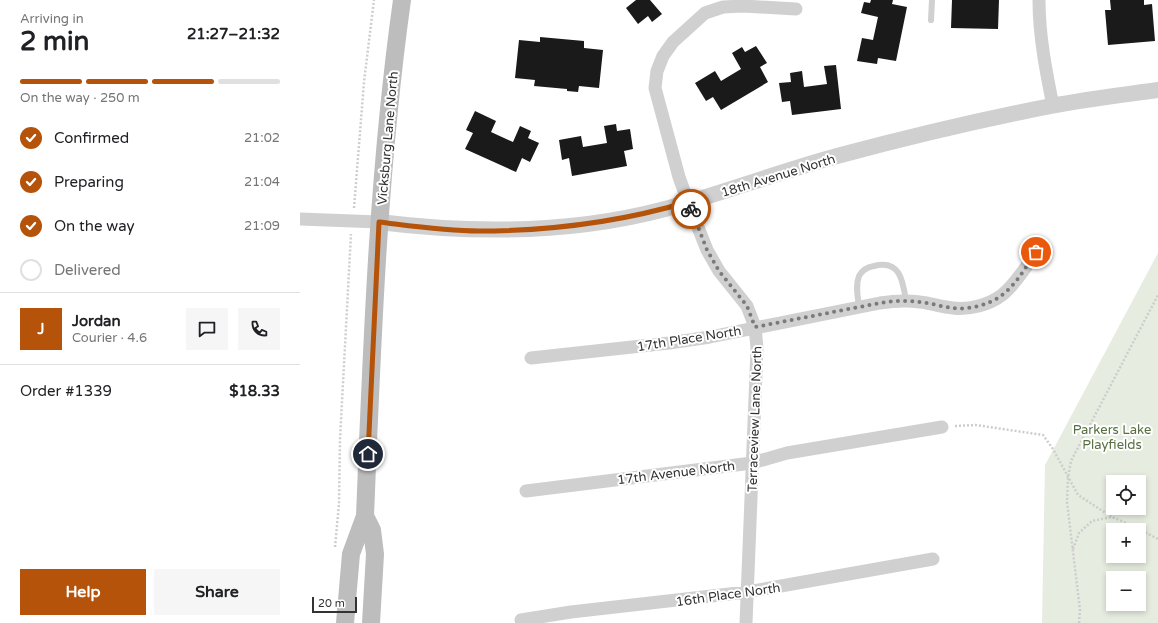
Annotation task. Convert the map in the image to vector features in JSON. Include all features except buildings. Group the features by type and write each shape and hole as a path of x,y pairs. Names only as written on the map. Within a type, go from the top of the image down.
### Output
{"main road":[{"name":"Vicksburg Lane North","path":"345,623 351,554 365,516 379,222 395,54 402,0"},
{"name":"Vicksburg Lane North","path":"365,516 372,530 375,554 371,623"}],"street":[{"path":"1039,0 1041,42 1053,106"},
{"name":"Terraceview Lane North","path":"746,623 757,348 755,327 747,306 719,271 707,250 679,177 655,88 657,71 663,56 670,46 705,13 723,7 728,3 743,6 796,5"},
{"name":"18th Avenue North","path":"300,219 379,222 415,227 477,231 540,229 603,222 663,209 835,157 949,128 1053,106 1158,90"},
{"name":"17th Place North","path":"531,358 670,343 710,337 880,303 906,301 921,302 954,308 986,304 1002,295 1016,281 1036,252"},
{"name":"17th Avenue North","path":"526,491 752,463 787,453 942,427"},
{"name":"16th Place North","path":"521,620 571,612 747,592 933,559"}],"lane":[{"path":"930,20 932,0"},
{"path":"859,307 857,292 860,275 867,268 877,265 887,264 894,268 900,275 904,285 906,301"}],"path":[{"path":"335,549 339,504 340,439 349,244 350,236 353,231 354,186 374,0"},
{"path":"1079,623 1080,610 1067,502 1068,478 1071,461 1158,295"},
{"path":"942,427 976,425 1042,435 1052,449 1078,495 1112,517 1158,539"},
{"path":"1072,552 1079,533 1092,522 1112,517"}],"green space":[{"name":"Parkers Lake Playfields","path":"1158,253 1158,623 1042,623 1045,465"}],"way so far":[{"path":"691,209 707,250 719,271 747,306 755,327 901,300 954,308 986,304 1002,295 1016,281 1036,252"}],"route":[{"path":"368,454 379,222 415,227 477,231 540,229 603,222 688,202 691,209"}]}
